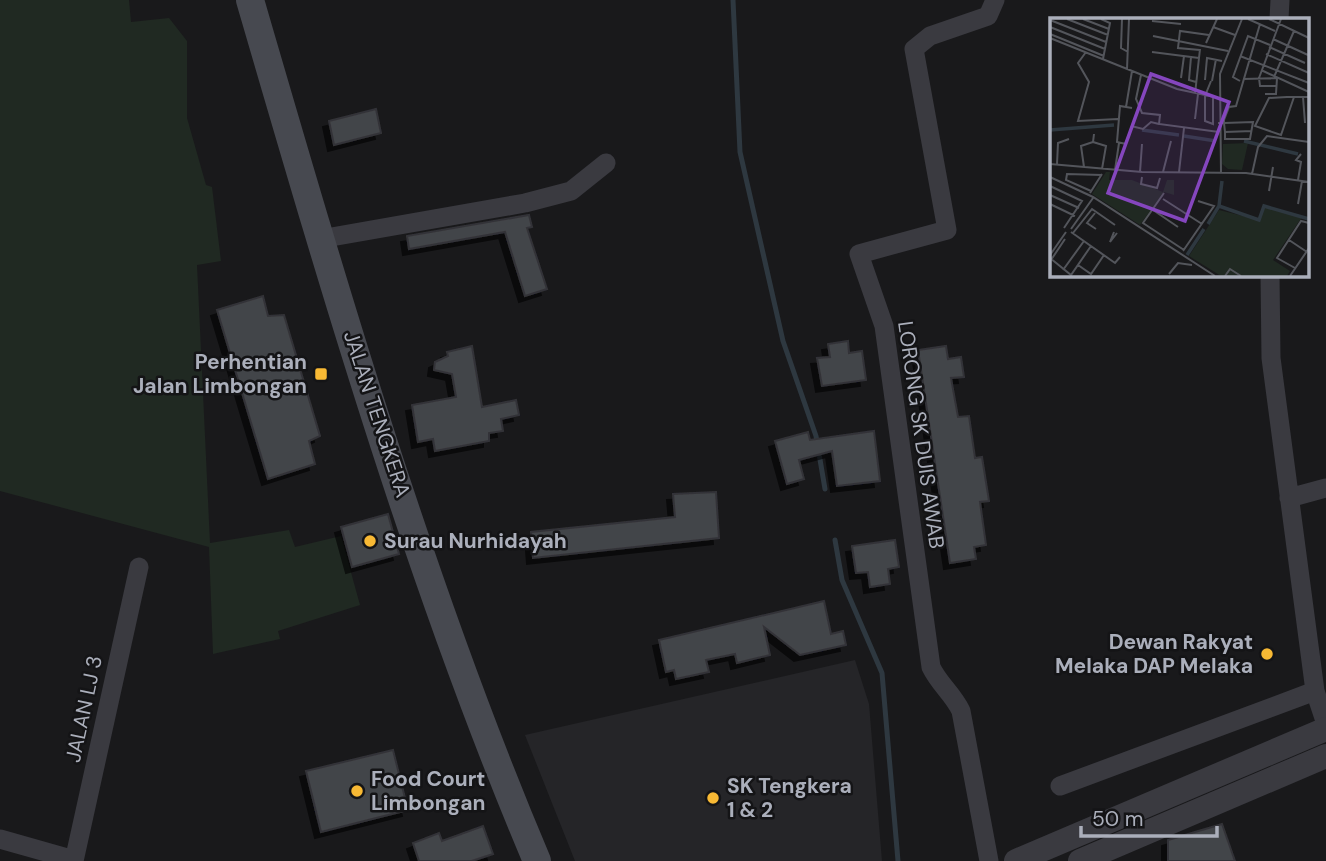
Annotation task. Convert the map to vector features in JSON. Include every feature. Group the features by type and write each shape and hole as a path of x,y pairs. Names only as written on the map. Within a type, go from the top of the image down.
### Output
{"main road":[{"name":"JALAN TENGKERA","path":"250,0 320,239 447,625 537,861"}],"street":[{"name":"LORONG SK DUIS AWAB","path":"989,861 961,711 956,700 938,681 931,667 884,327 859,254 947,230 914,49 930,36 988,16 995,0"},
{"path":"1279,18 1280,0"},
{"path":"320,239 525,203 571,191 606,163"},
{"path":"1086,853 1326,727 1315,691 1271,358 1270,276"},
{"path":"1289,498 1326,488"},
{"name":"JALAN LJ 3","path":"74,861 139,567"},
{"path":"1060,786 1315,691"},
{"path":"1016,861 1086,853 1326,757"},
{"path":"0,839 74,861"}],"shaded area":[{"path":"0,0 129,0 131,22 169,18 187,41 187,118 206,185 212,187 221,261 197,265 210,543 289,530 295,547 341,536 360,605 278,631 280,639 213,654 209,547 0,491"},
{"name":"SK Tengkera 1 & 2","path":"855,660 869,704 882,861 575,861 525,735"}],"building":[{"path":"376,109 381,133 334,145 329,121"},
{"path":"529,215 532,227 527,228 547,289 525,296 505,232 409,249 407,236"},
{"path":"263,296 268,316 284,315 320,436 309,441 315,464 268,479 217,310"},
{"path":"848,341 849,353 862,351 866,380 822,386 817,358 830,357 828,344"},
{"path":"472,346 482,407 516,400 519,415 501,419 503,431 489,433 489,441 435,451 433,439 418,442 412,405 456,397 452,374 434,370 435,362 448,356 447,352"},
{"path":"946,346 948,359 961,357 964,377 951,378 958,417 969,416 975,458 982,457 989,501 980,502 986,545 974,547 976,559 950,563 918,350"},
{"path":"874,431 880,481 837,486 832,451 799,460 804,479 787,484 775,441 808,432 810,440"},
{"path":"716,492 719,538 533,558 531,532 675,517 673,494"},
{"name":"Surau Nurhidayah","path":"388,514 399,554 352,567 341,527"},
{"path":"895,540 899,567 888,569 890,584 870,587 868,572 856,573 852,546"},
{"path":"824,601 831,634 843,631 846,645 800,655 764,627 770,655 737,663 735,654 706,660 709,672 676,679 674,670 666,672 659,640"},
{"name":"Food Court Limbongan","path":"393,750 408,810 321,832 306,771"},
{"path":"1222,824 1235,861 1168,861 1168,840"},
{"path":"483,826 493,854 472,861 419,861 413,843 439,833 442,841"}],"waterway":[{"path":"733,0 740,152 783,341 816,436 825,489"},
{"path":"835,540 842,580 882,673 898,861"}],"place":[{"name":"Perhentian Jalan Limbongan","path":"321,374"},
{"name":"Surau Nurhidayah","path":"370,541"},
{"name":"Dewan Rakyat Melaka DAP Melaka","path":"1267,654"},
{"name":"Food Court Limbongan","path":"357,791"},
{"name":"SK Tengkera 1 & 2","path":"713,798"}]}
